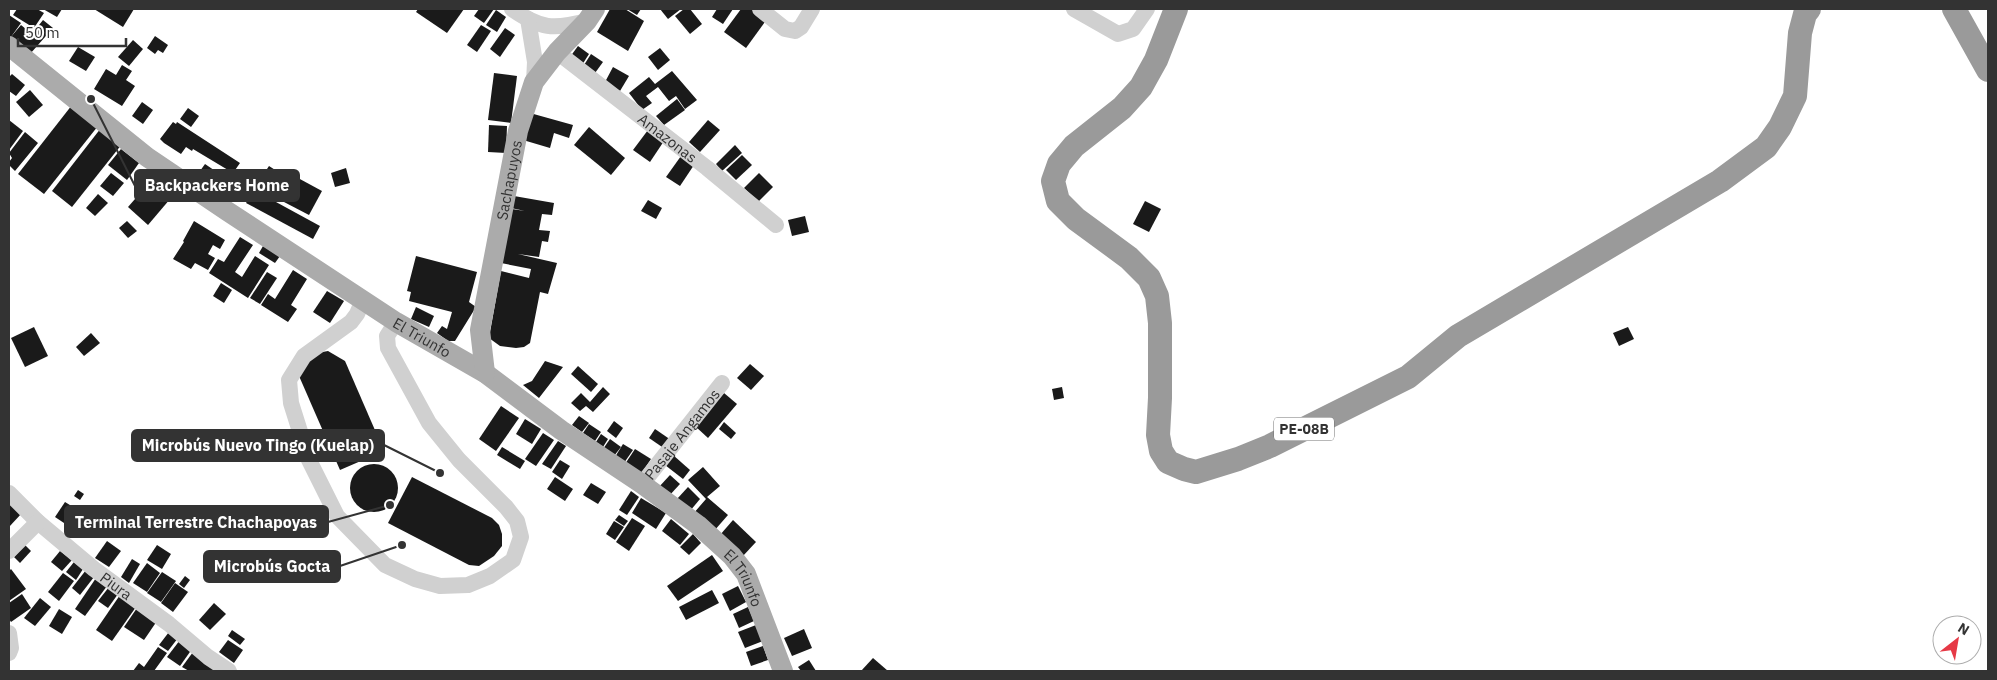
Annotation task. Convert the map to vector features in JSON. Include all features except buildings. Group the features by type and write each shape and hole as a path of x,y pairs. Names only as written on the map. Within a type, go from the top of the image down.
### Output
{"highway":[{"name":"PE-08B","path":"1176,9 1156,60 1141,87 1122,108 1074,146 1059,164 1053,181 1058,201 1076,219 1129,258 1149,278 1157,296 1160,323 1158,435 1161,451 1168,462 1196,472 1238,460 1270,446 1408,377 1458,336 1720,181 1748,161 1766,147 1780,127 1795,96 1800,33 1805,14 1809,9"},
{"path":"1954,9 1988,70"}],"main road":[{"name":"Sachapuyos","path":"485,373 480,330 518,131 534,82 557,52 591,15"},
{"name":"El Triunfo","path":"9,46 147,157 396,322 485,373 561,430 642,484 698,525 732,556 746,574 783,671"}],"street":[{"path":"512,9 528,19 548,27 565,27 591,15"},
{"path":"760,9 785,29 795,31 801,27 812,9"},
{"path":"1074,9 1118,34 1133,29 1147,9"},
{"path":"528,19 534,62 534,82"},
{"name":"Amazonas","path":"557,52 708,168 776,225"},
{"path":"362,300 357,314 351,322 304,356 289,380 291,404 309,460 336,516 385,565 415,580 440,586 468,585 490,576 513,560 521,537 517,521 506,507 459,460 429,423 388,348 388,336 396,322"},
{"name":"Pasaje Angamos","path":"642,484 722,383"},
{"name":"Piura","path":"9,493 38,522 94,568 229,671"},
{"path":"9,551 38,522"},
{"path":"9,633 11,648 9,653"}],"place":[{"name":"Backpackers Home","path":"91,99"},
{"name":"Microbús Nuevo Tingo (Kuelap)","path":"440,473"},
{"name":"Terminal Terrestre Chachapoyas","path":"390,505"},
{"name":"Microbús Gocta","path":"402,545"}]}
